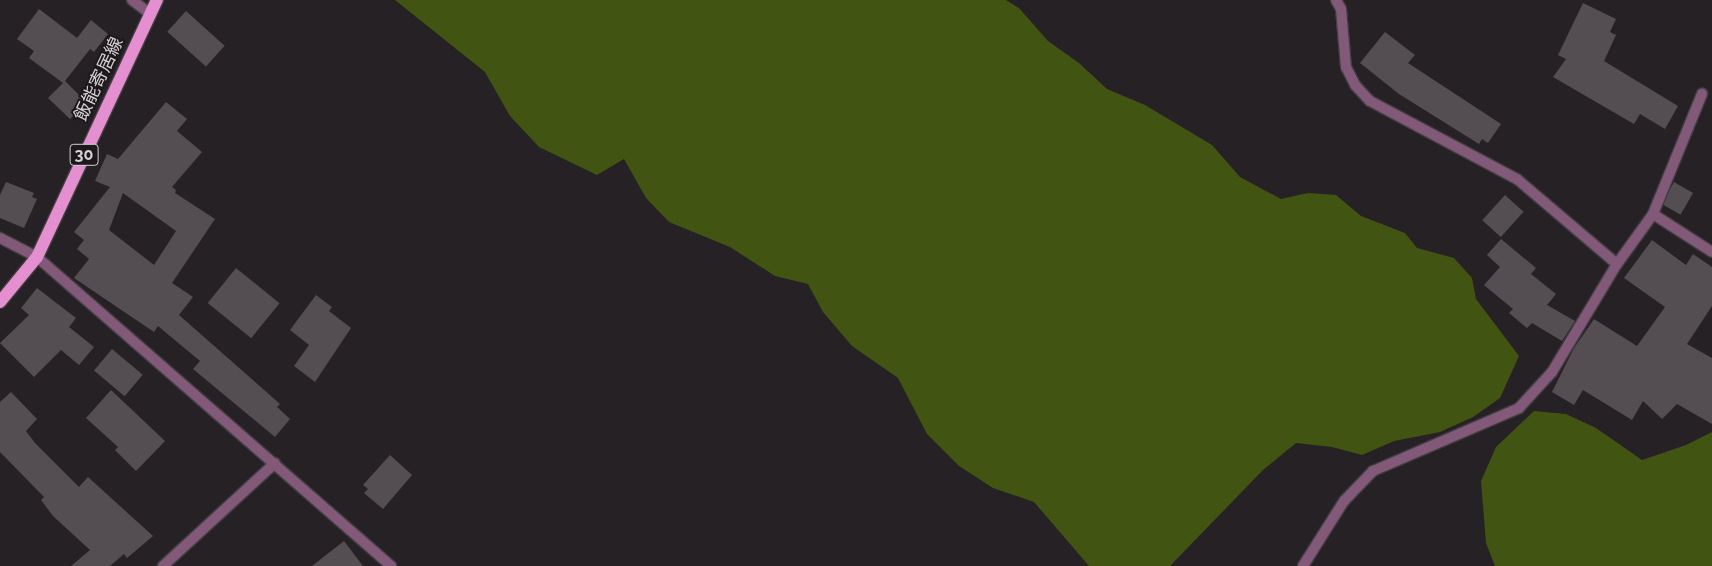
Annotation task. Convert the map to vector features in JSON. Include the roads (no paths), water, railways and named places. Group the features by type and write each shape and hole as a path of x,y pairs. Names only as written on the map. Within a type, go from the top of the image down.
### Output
{"main road":[{"name":"飯能寄居線","path":"0,302 37,257 157,0"}],"street":[{"path":"132,0 150,13"},
{"path":"1336,0 1341,9 1346,67 1355,85 1370,101 1518,179 1617,264"},
{"path":"1303,566 1344,501 1373,472 1519,408 1552,372 1617,264 1653,214 1702,94"},
{"path":"1653,214 1712,252"},
{"path":"0,238 37,257 391,566"},
{"path":"163,566 275,463"}]}
